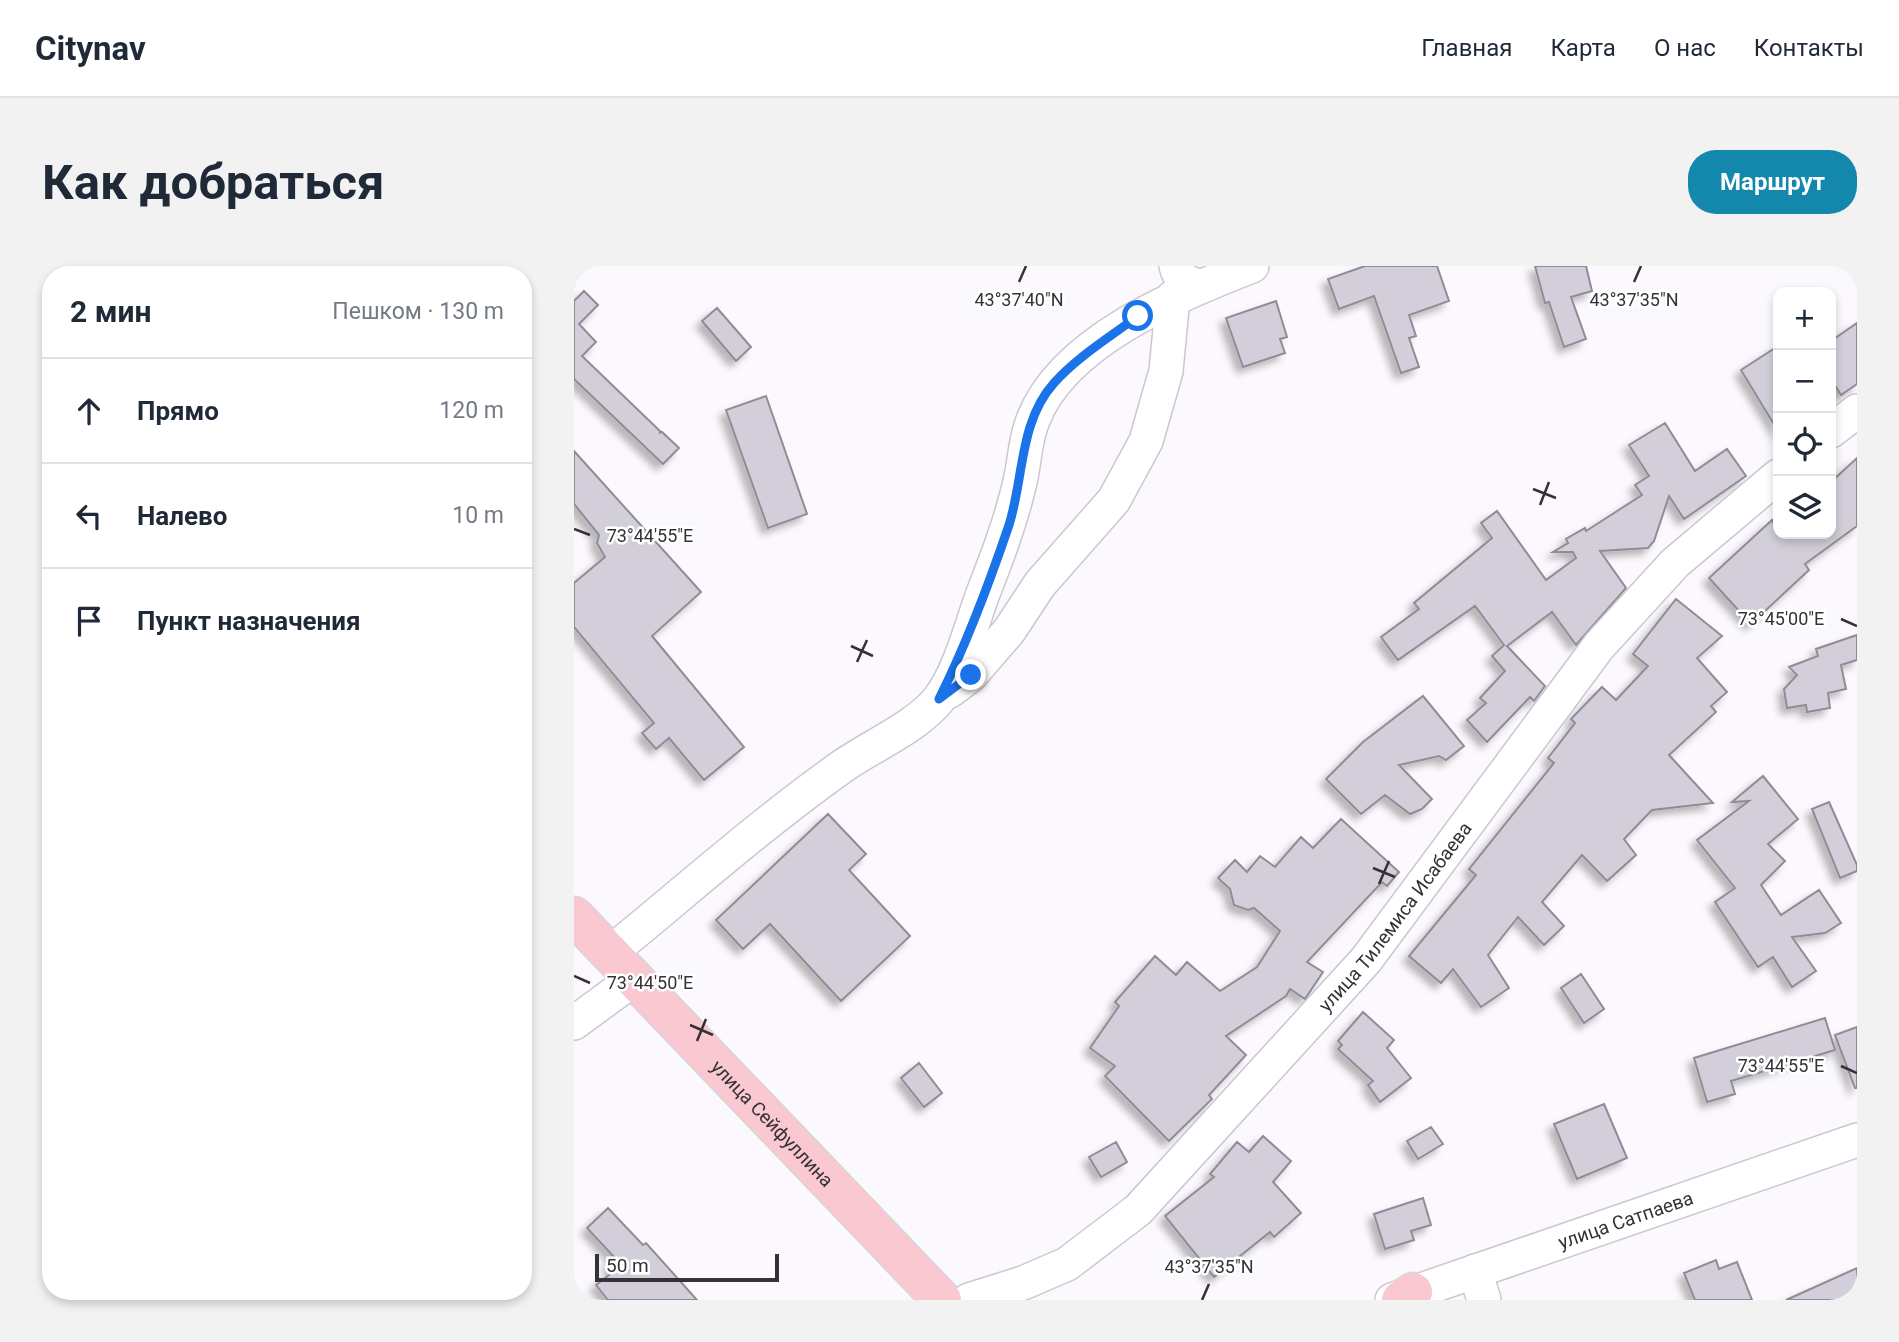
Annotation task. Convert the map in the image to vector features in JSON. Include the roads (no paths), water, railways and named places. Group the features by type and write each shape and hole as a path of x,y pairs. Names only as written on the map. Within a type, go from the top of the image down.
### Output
{"main road":[{"name":"улица Сейфуллина","path":"574,916 942,1300"}],"street":[{"path":"939,699 960,657 1009,523 1020,483 1023,450 1034,418 1053,384 1183,283 1252,266"},
{"path":"574,1023 622,966 797,801 842,766 895,735 978,667 1009,631 1040,584 1114,500 1146,441 1166,371 1183,283"},
{"path":"1836,427 1857,411"},
{"name":"улица Тилемиса Исабаева","path":"969,1300 1023,1283 1067,1264 1138,1210 1366,960 1599,646 1675,563 1773,480"},
{"name":"улица Сатпаева","path":"1402,1298 1480,1285 1857,1140"}]}
